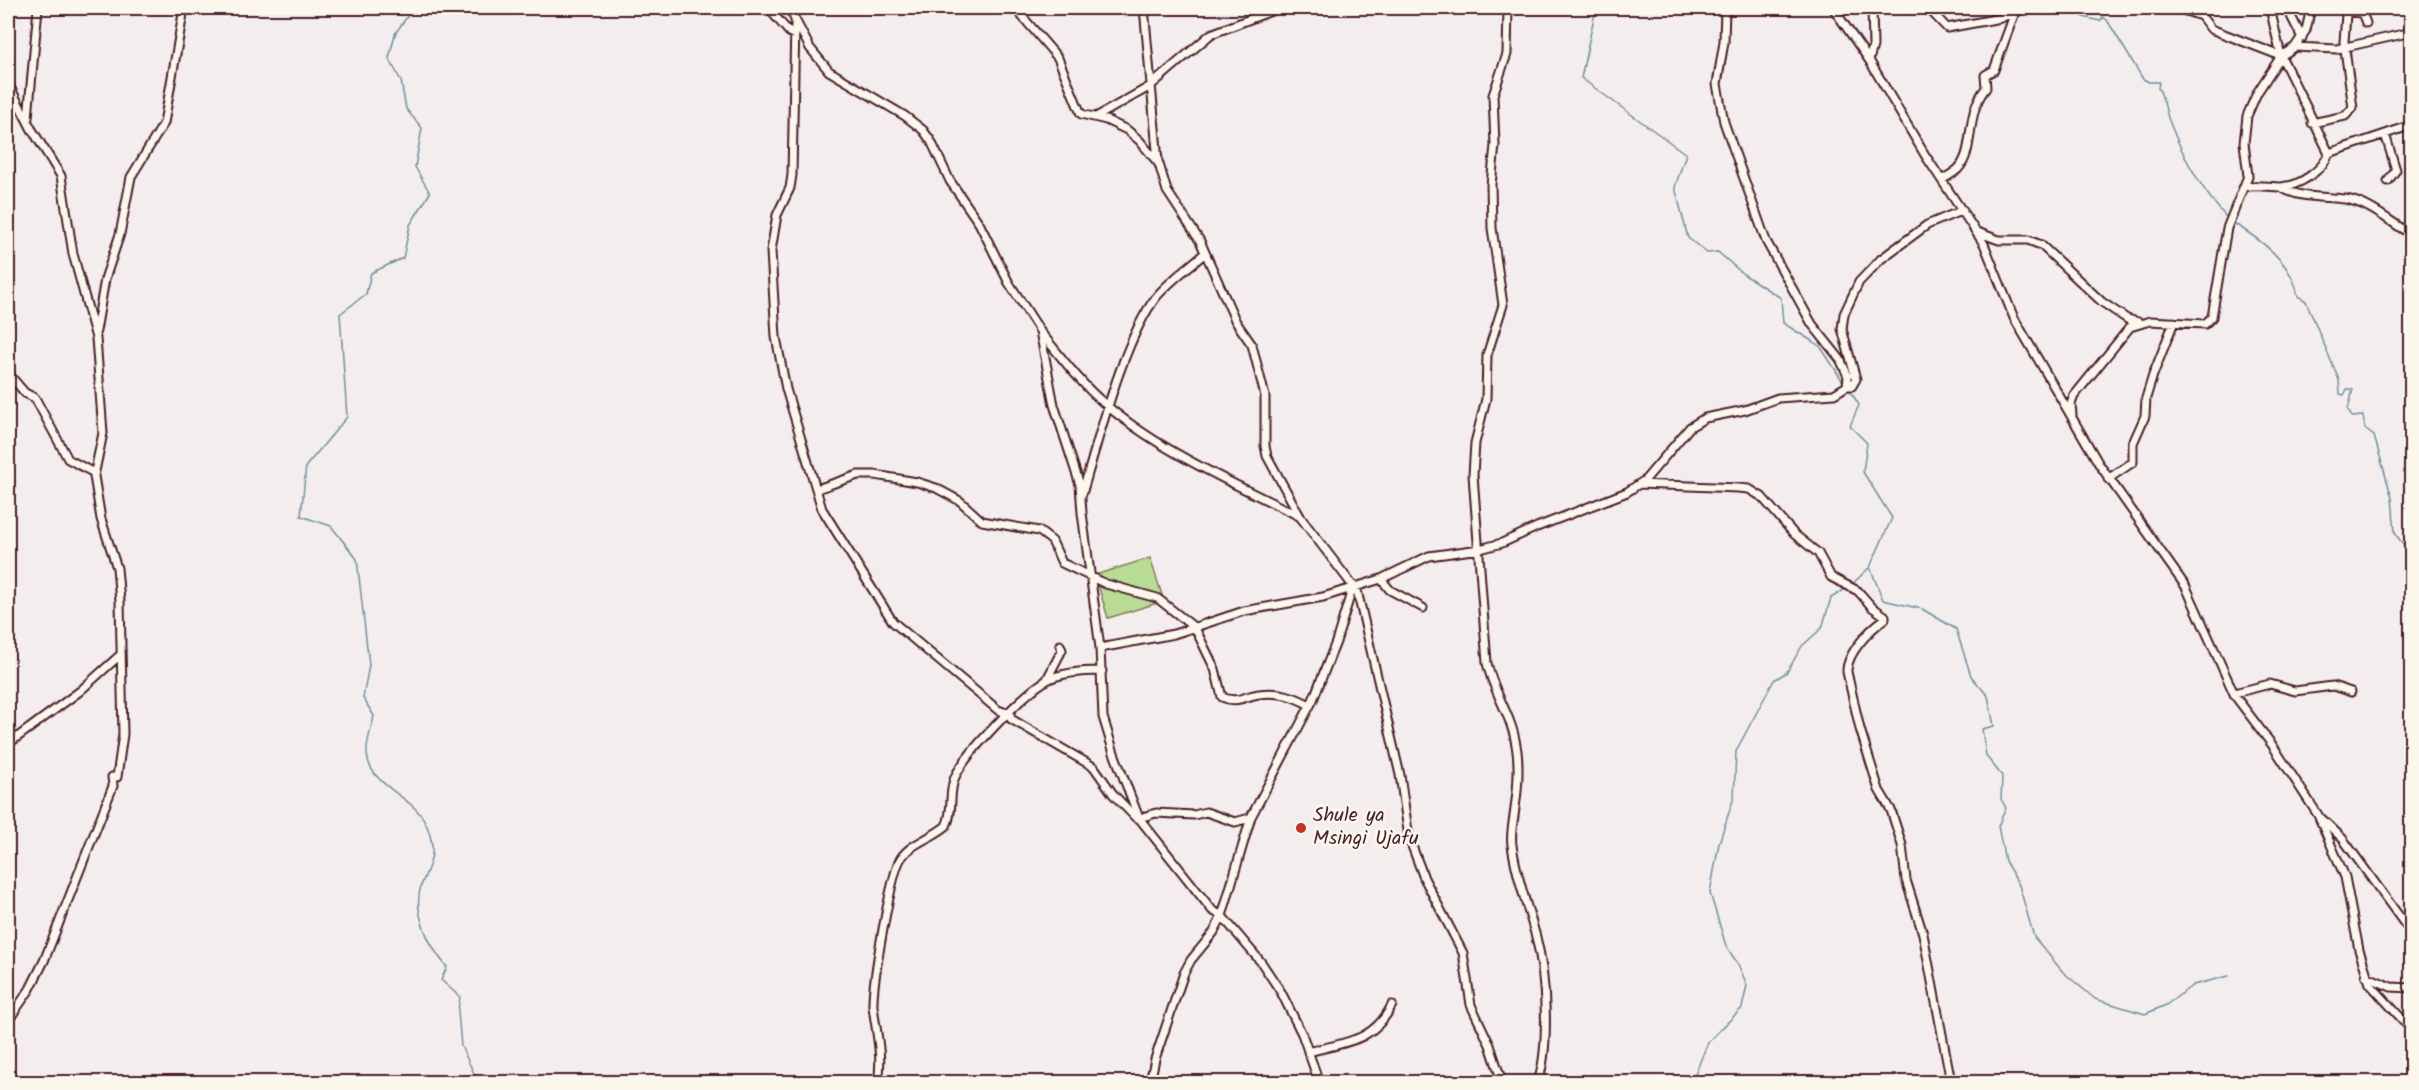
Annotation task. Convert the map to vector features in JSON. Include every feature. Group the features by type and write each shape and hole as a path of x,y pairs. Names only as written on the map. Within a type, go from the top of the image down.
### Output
{"street":[{"path":"28,121 38,8"},
{"path":"95,333 105,279 120,234 130,177 164,123 184,8"},
{"path":"768,8 790,33 795,35"},
{"path":"789,8 810,48 829,71 904,116 928,136 950,181 982,227 1009,283 1040,331 1087,388 1109,408 1184,457 1301,518"},
{"path":"1015,8 1058,58 1077,109 1083,115 1096,117 1133,135 1159,164"},
{"path":"1144,8 1149,87 1157,128 1159,164 1167,191 1205,253 1236,322 1252,345 1265,396 1266,451 1301,518 1354,586 1400,775 1409,838 1424,878 1463,953 1471,1005 1490,1045 1502,1083"},
{"path":"1096,117 1149,87 1210,34 1279,8"},
{"path":"1508,8 1507,54 1493,95 1495,145 1491,192 1492,228 1503,305 1487,355 1486,399 1474,457 1487,663 1492,684 1508,715 1516,746 1518,787 1511,844 1523,897 1537,939 1541,974 1546,1039 1538,1083"},
{"path":"1725,8 1724,42 1717,84 1724,122 1766,242 1812,324 1840,359 1848,376 1847,387"},
{"path":"1833,8 1869,60 1918,145 1977,232 1987,250 2014,318 2108,479 2186,587 2234,693 2273,746 2318,814 2345,877 2366,976 2383,1001 2412,1030"},
{"path":"1869,60 1873,46 1872,8"},
{"path":"1928,8 1947,28 2001,18 2019,9"},
{"path":"2177,8 2191,10 2201,16 2211,29 2281,56"},
{"path":"2270,8 2281,56 2312,123 2329,153"},
{"path":"2287,8 2302,38"},
{"path":"1977,232 1999,240 2028,240 2041,245 2102,302 2127,319 2143,322 2205,324 2212,317 2227,228 2244,187 2249,168 2244,143 2247,116 2257,93 2281,56 2295,47 2302,38 2311,8"},
{"path":"1942,180 1960,165 1969,140 1974,106 1979,95 1986,88 1985,75 1994,70 2019,9"},
{"path":"2312,123 2345,116 2353,108 2346,47 2346,14 2362,13 2366,23"},
{"path":"795,18 792,175 790,188 777,215 771,251 774,311 777,345 786,389 824,514 868,579 889,617 996,708 1010,714 1011,719 1096,769 1113,794 1147,828"},
{"path":"2295,47 2346,47 2412,32"},
{"path":"8,83 63,180 73,254 95,333 102,386 103,433 94,473 100,513 118,576 119,656 123,716 122,751 118,774 112,777 112,786 44,961 30,989 8,1021"},
{"path":"2244,187 2280,187 2297,182 2313,174 2323,165 2329,153 2412,125"},
{"path":"2385,134 2396,170 2388,181"},
{"path":"2280,187 2294,194 2320,199 2346,200 2369,208 2412,235"},
{"path":"1100,648 1154,639 1195,628 1244,610 1315,598 1381,579 1429,556 1480,549 1616,497 1639,484 1690,427 1705,418 1745,410 1778,398 1834,394 1852,386 1856,379 1843,336 1842,321 1859,282 1881,259 1927,225 1963,210"},
{"path":"1205,253 1167,287 1151,305 1130,349 1082,494 1082,513 1100,648 1105,726 1139,818 1212,910 1222,915 1276,983 1308,1052 1319,1083"},
{"path":"2073,417 2072,399 2100,360 2130,327 2143,322"},
{"path":"2108,479 2133,462 2133,443 2145,416 2146,398 2157,362 2174,322"},
{"path":"1040,331 1054,405 1082,494"},
{"path":"8,373 25,393 35,398 68,459 94,473"},
{"path":"817,489 858,475 875,475 928,485 960,501 982,521 1029,528 1043,533 1052,541 1062,563 1092,575 1106,584 1157,598 1195,628 1215,669 1222,697 1235,701 1258,694 1280,693 1310,705"},
{"path":"1639,484 1738,488 1754,491 1779,513 1794,534 1818,553 1831,577 1858,591 1872,607 1886,616 1886,619 1863,638 1848,663 1848,672 1860,729 1879,790 1891,810 1902,845 1906,880 1923,934 1951,1083"},
{"path":"1381,579 1390,590 1423,608"},
{"path":"1150,1083 1157,1054 1184,973 1191,960 1216,928 1222,915 1250,818 1310,705 1336,642 1354,586"},
{"path":"878,1083 881,1057 873,996 884,924 898,864 907,851 946,826 957,774 986,736 1046,681 1062,650 1060,645"},
{"path":"8,744 80,691 119,656"},
{"path":"1046,681 1073,672 1102,671"},
{"path":"2234,693 2270,684 2295,691 2333,686 2351,692"},
{"path":"1139,818 1156,813 1196,815 1206,812 1235,822 1250,818"},
{"path":"2318,814 2343,839 2412,933"},
{"path":"2366,976 2388,986 2412,988"},
{"path":"1308,1052 1372,1032 1381,1024 1392,1005"}],"green space":[{"path":"1150,558 1164,601 1108,618 1095,575"}],"waterway":[{"path":"413,8 395,34 389,58 401,81 406,109 422,128 415,167 430,193 410,225 403,258 371,273 366,294 340,314 347,417 306,466 301,516 331,526 357,559 369,665 363,698 374,716 367,748 368,762 382,782 414,807 428,829 432,852 419,896 421,918 434,950 447,967 441,980 460,997 458,1011 461,1046 478,1082"},
{"path":"1596,8 1581,78 1686,154 1675,187 1688,238 1707,253 1718,252 1743,274 1781,298 1783,323 1820,346 1844,383"},
{"path":"2067,8 2086,11 2083,17 2100,21 2103,17 2107,20 2143,79 2149,82 2159,82 2158,88 2181,149 2202,186 2228,219"},
{"path":"2232,222 2253,236 2282,262 2295,284 2298,296 2306,301 2339,380 2340,394 2344,395 2347,389 2353,389 2348,410 2352,417 2363,416 2365,429 2374,436 2392,498 2395,533 2412,558"},
{"path":"1849,389 1859,405 1850,426 1867,443 1863,472 1892,518 1870,567 1883,600 1922,609 1956,629 1971,676 1988,696 1994,726 1982,729 1986,756 2002,776 2001,799 2006,808 1998,826 2005,861 2019,885 2034,937 2063,972 2095,999 2145,1014 2166,1005 2193,985 2229,976"},
{"path":"1851,585 1869,568"},
{"path":"1692,1082 1708,1042 1742,1008 1747,985 1738,964 1726,946 1710,893 1719,843 1734,797 1736,751 1774,680 1787,672 1802,646 1822,628 1831,598 1847,588"}],"place":[{"name":"Shule ya Msingi Ujafu","path":"1301,828"}]}
